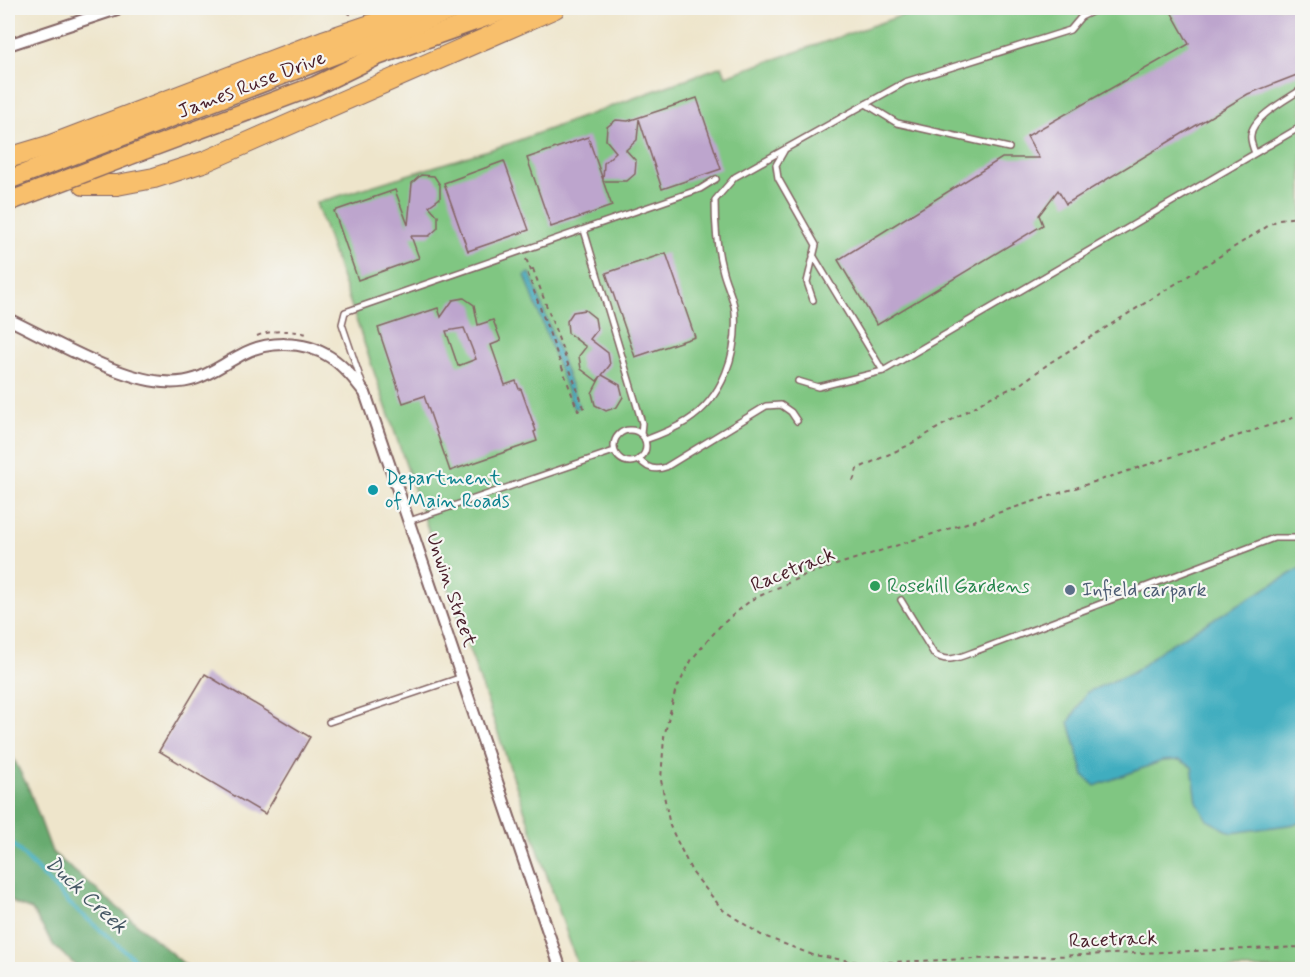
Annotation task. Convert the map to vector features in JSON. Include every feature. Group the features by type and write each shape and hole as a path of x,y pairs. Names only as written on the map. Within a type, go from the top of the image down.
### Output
{"highway":[{"path":"8,158 48,146 323,41 421,8"},
{"path":"84,185 117,185 154,178 206,161 555,8"}],"main road":[{"name":"James Ruse Drive","path":"8,180 457,8"},
{"name":"James Ruse Drive","path":"8,202 315,86 377,57 511,8"}],"street":[{"path":"8,45 120,8"},
{"name":"Unwin Street","path":"8,319 94,360 146,380 180,382 205,376 247,351 267,346 291,345 317,351 329,357 353,377 365,393 561,969"}],"lane":[{"path":"645,441 687,421 708,404 726,375 734,345 735,311 722,269 715,200 735,177 905,82 1070,30 1081,17 1100,8"},
{"path":"1255,153 1250,136 1253,126 1269,111 1302,89"},
{"path":"866,104 897,123 1009,148"},
{"path":"798,381 818,387 883,371 1302,126"},
{"path":"785,150 776,165 778,178 816,245 807,282 813,300"},
{"path":"365,393 342,324 345,312 700,189 716,179"},
{"path":"584,230 642,423 641,434 645,441 645,450 639,459 625,461 617,456 614,451 614,440 621,432 630,430 641,434"},
{"path":"813,255 883,371"},
{"path":"639,459 650,468 666,467 766,406 781,405 791,412 797,421"},
{"path":"408,521 614,451"},
{"path":"901,600 934,654 950,660 1274,538 1302,538"},
{"path":"329,722 462,677"}],"path":[{"path":"339,8 360,18"},
{"path":"853,481 857,469 907,446 991,397 1019,386 1051,362 1279,219 1302,217"},
{"path":"524,251 531,270 533,269 584,408 578,411 527,272 531,270"},
{"name":"Racetrack","path":"1302,415 805,575 751,600 720,626 692,658 675,692 664,737 661,780 670,826 692,872 723,910 761,935 813,955 863,963 1302,947"}],"green space":[{"name":"Rosehill Gardens","path":"923,8 1302,8 1302,969 579,969 316,203 511,143 722,66 726,76"},
{"path":"8,748 29,789 52,852 190,969 75,969 75,965 54,946 32,910 16,904 8,897"}],"water":[{"path":"530,273 579,407 574,409 525,275"},
{"path":"1302,567 1302,823 1232,833 1207,820 1197,802 1192,767 1180,760 1162,761 1095,786 1084,776 1069,722 1087,692 1134,672 1164,648"}],"building":[{"path":"1169,8 1302,8 1302,73 1248,94 1066,204 1058,190 1039,215 1043,225 877,325 838,260 1002,158 1039,158 1027,136 1189,44"},
{"path":"697,98 721,169 662,189 639,119 637,140 626,150 636,161 635,174 627,181 603,181 612,206 551,227 527,158 588,137 603,180 604,163 616,152 606,140 607,127 616,120 628,121"},
{"path":"504,161 529,230 468,251 444,183"},
{"path":"421,175 434,176 440,185 440,198 429,206 438,216 438,228 429,236 411,236 419,258 358,280 334,211 395,190 408,225 412,183"},
{"path":"666,253 695,337 635,357 606,273"},
{"path":"464,298 474,305 478,325 493,320 501,341 491,345 505,385 516,381 521,389 536,431 534,432 537,441 450,471 424,396 403,403 378,328 438,308 441,317 453,300","holes":["464,328 476,359 458,366 446,331"]},
{"path":"585,310 595,318 597,330 590,339 608,353 610,365 602,375 620,385 623,397 617,407 606,411 595,405 592,393 601,376 597,381 581,369 579,356 586,347 568,333 567,321 573,312"},
{"path":"205,674 310,737 265,814 159,751"}],"waterway":[{"name":"Duck Creek","path":"8,839 71,905 147,970"}],"place":[{"name":"Department of Main Roads","path":"373,490"},
{"name":"Rosehill Gardens","path":"875,586"},
{"name":"Infield carpark","path":"1070,590"}]}
